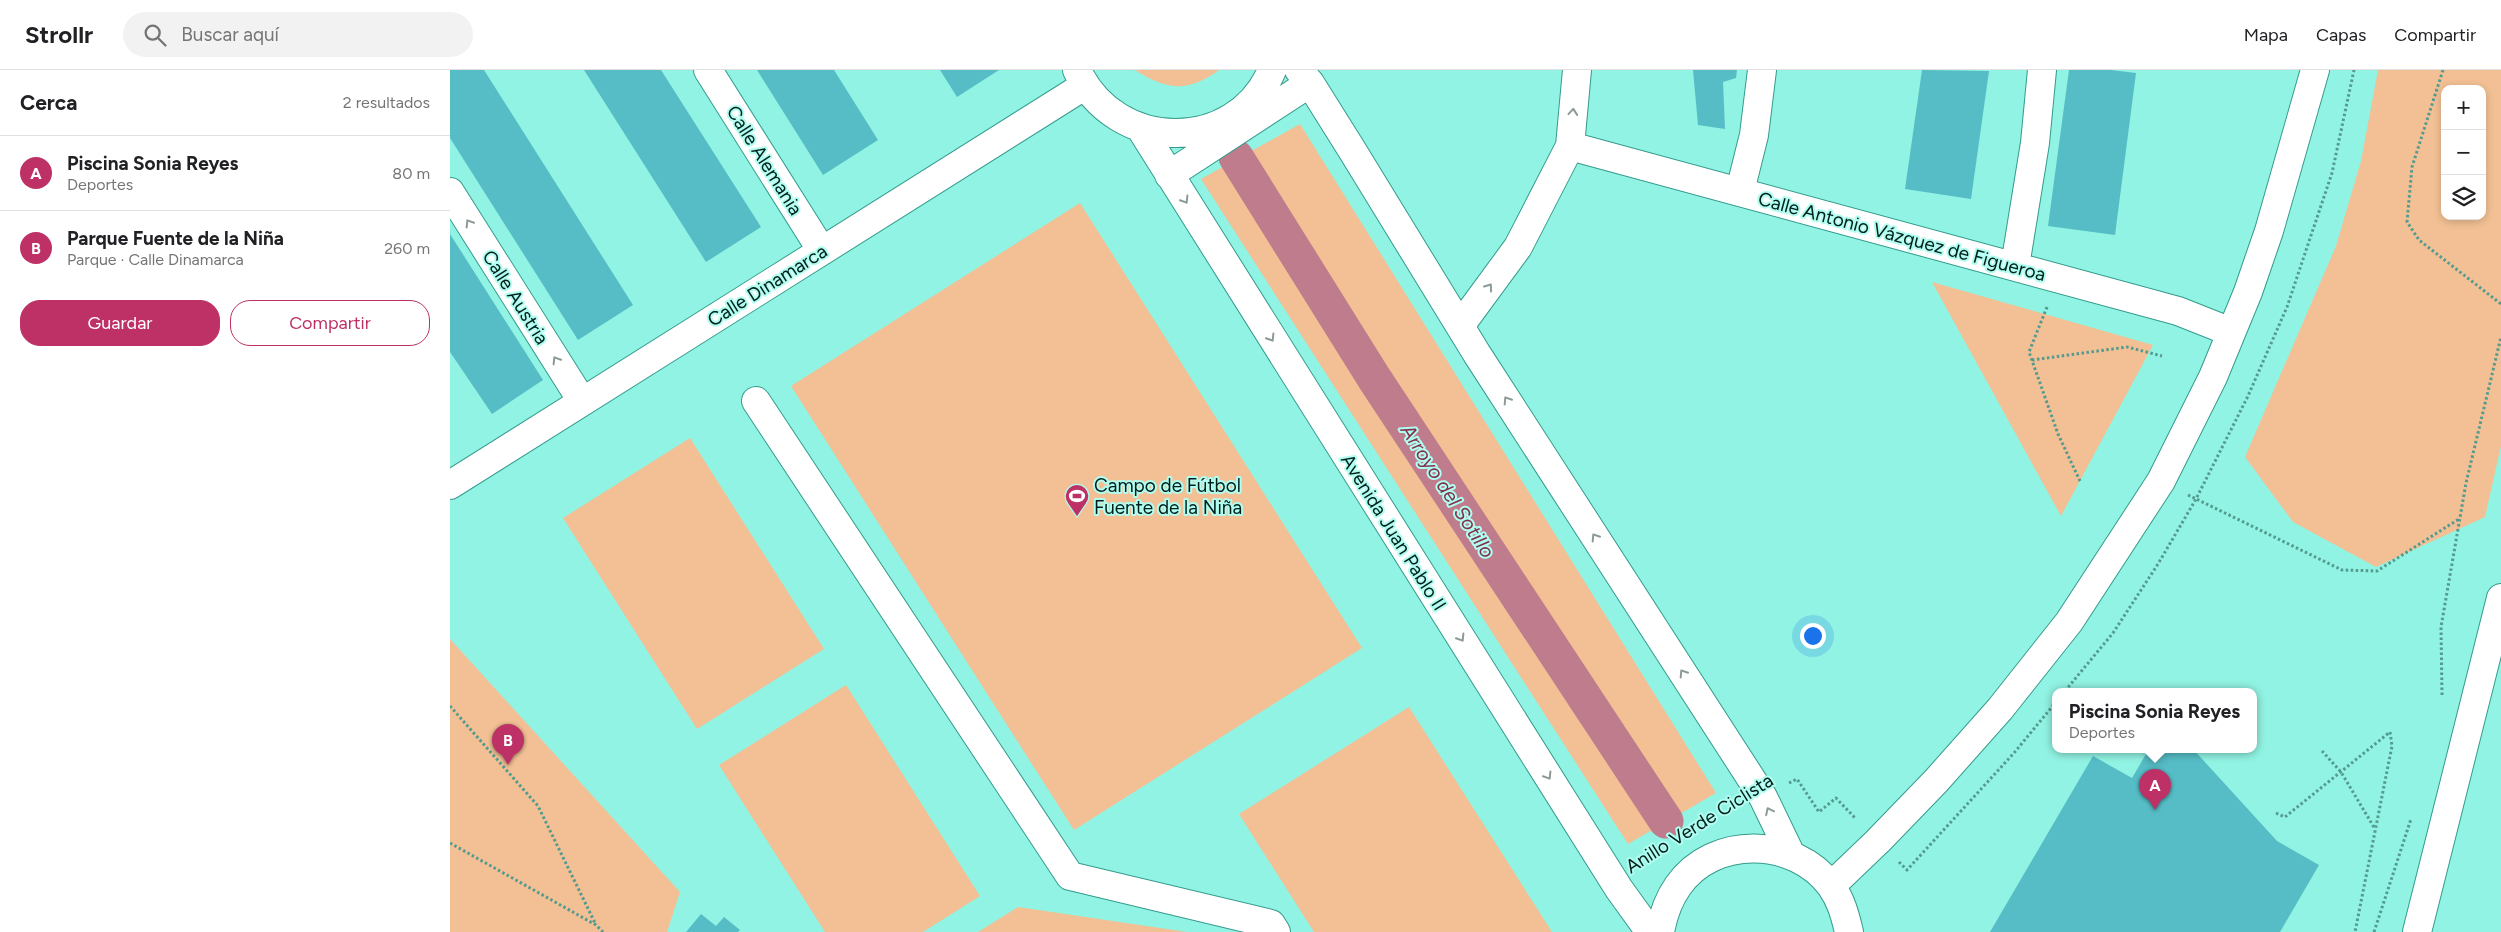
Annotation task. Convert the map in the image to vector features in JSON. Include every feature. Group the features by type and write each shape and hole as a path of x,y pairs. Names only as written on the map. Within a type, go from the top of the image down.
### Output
{"street":[{"name":"Calle Alemania","path":"708,70 822,251"},
{"path":"1081,78 1097,101 1118,118 1141,129 1173,134 1208,129 1241,112 1266,86 1272,70"},
{"path":"1460,326 1518,247 1570,146 1577,70"},
{"path":"1740,191 1754,135 1762,70"},
{"path":"2015,266 2035,143 2042,70"},
{"path":"1831,886 1936,781 2006,702 2069,622 2161,481 2212,377 2248,292 2269,231 2315,70"},
{"path":"1169,175 1304,77 1460,326 1763,798 1791,855"},
{"name":"Calle Dinamarca","path":"450,485 822,251 1081,78"},
{"name":"Avenida Juan Pablo II","path":"1141,129 1608,872 1650,932"},
{"name":"Calle Antonio Vázquez de Figueroa","path":"1570,146 2178,311 2231,332"},
{"name":"Calle Austria","path":"450,192 582,401"},
{"path":"756,401 1070,876 1270,924 1276,932"},
{"path":"2417,932 2501,598"},
{"path":"1660,932 1664,912 1678,885 1701,864 1729,851 1760,848 1791,855 1813,867 1831,886 1844,909 1849,932"}],"path":[{"path":"2443,70 2412,167 2407,222 2419,240 2501,304"},
{"path":"2059,279 2029,352 2058,434 2080,481"},
{"path":"2442,702 2441,627 2466,483 2501,337"},
{"path":"2032,360 2127,347 2162,356"},
{"path":"2161,481 2342,570 2377,571 2460,518"},
{"path":"450,706 538,806 596,925"},
{"name":"Anillo Verde Ciclista","path":"1763,798 1796,779 1819,812 1836,798 1907,870 2014,753 2052,707"},
{"path":"2276,812 2285,817 2390,732 2392,746 2355,932"},
{"path":"2322,751 2341,772 2375,829"},
{"path":"2374,932 2413,812"},
{"path":"450,843 596,925 603,932"}],"shaded area":[{"path":"1135,70 1219,70 1197,83 1177,86 1157,82"},
{"path":"2378,70 2501,70 2501,446 2485,517 2376,567 2293,522 2245,457 2336,246 2361,161"},
{"path":"1300,124 1716,793 1628,844 1201,179"},
{"name":"Campo de Fútbol Fuente de la Niña","path":"1080,203 1362,648 1074,830 791,386"},
{"path":"1932,282 2153,345 2061,516"},
{"path":"690,438 824,649 697,729 563,518"},
{"path":"450,639 680,892 667,932 450,932"},
{"path":"846,685 980,896 923,932 825,932 719,765"},
{"path":"1409,707 1552,932 1314,932 1239,814"},
{"path":"1018,907 1187,932 978,932"}],"building":[{"path":"450,70 484,70 633,305 578,340 450,138"},
{"path":"584,70 661,70 761,227 706,262"},
{"path":"757,70 834,70 878,140 823,175"},
{"path":"940,70 999,70 957,97"},
{"path":"1693,70 1737,70 1736,78 1723,82 1725,129 1698,125"},
{"path":"1922,70 1989,71 1971,199 1905,189"},
{"path":"2069,70 2111,70 2136,73 2115,235 2048,226"},
{"path":"450,234 543,380 492,414 450,352"},
{"path":"2147,753 2197,753 2277,841 2319,865 2280,932 1990,932 2093,756 2132,778"},
{"path":"701,914 716,926 724,917 740,930 738,932 686,932"}],"waterway":[{"name":"Arroyo del Sotillo","path":"1236,157 1374,378 1666,821"}],"place":[{"name":"Campo de Fútbol Fuente de la Niña","path":"1077,517"},
{"name":"Parque Fuente de la Niña","path":"508,765"},
{"name":"Piscina Sonia Reyes","path":"2155,810"}]}
